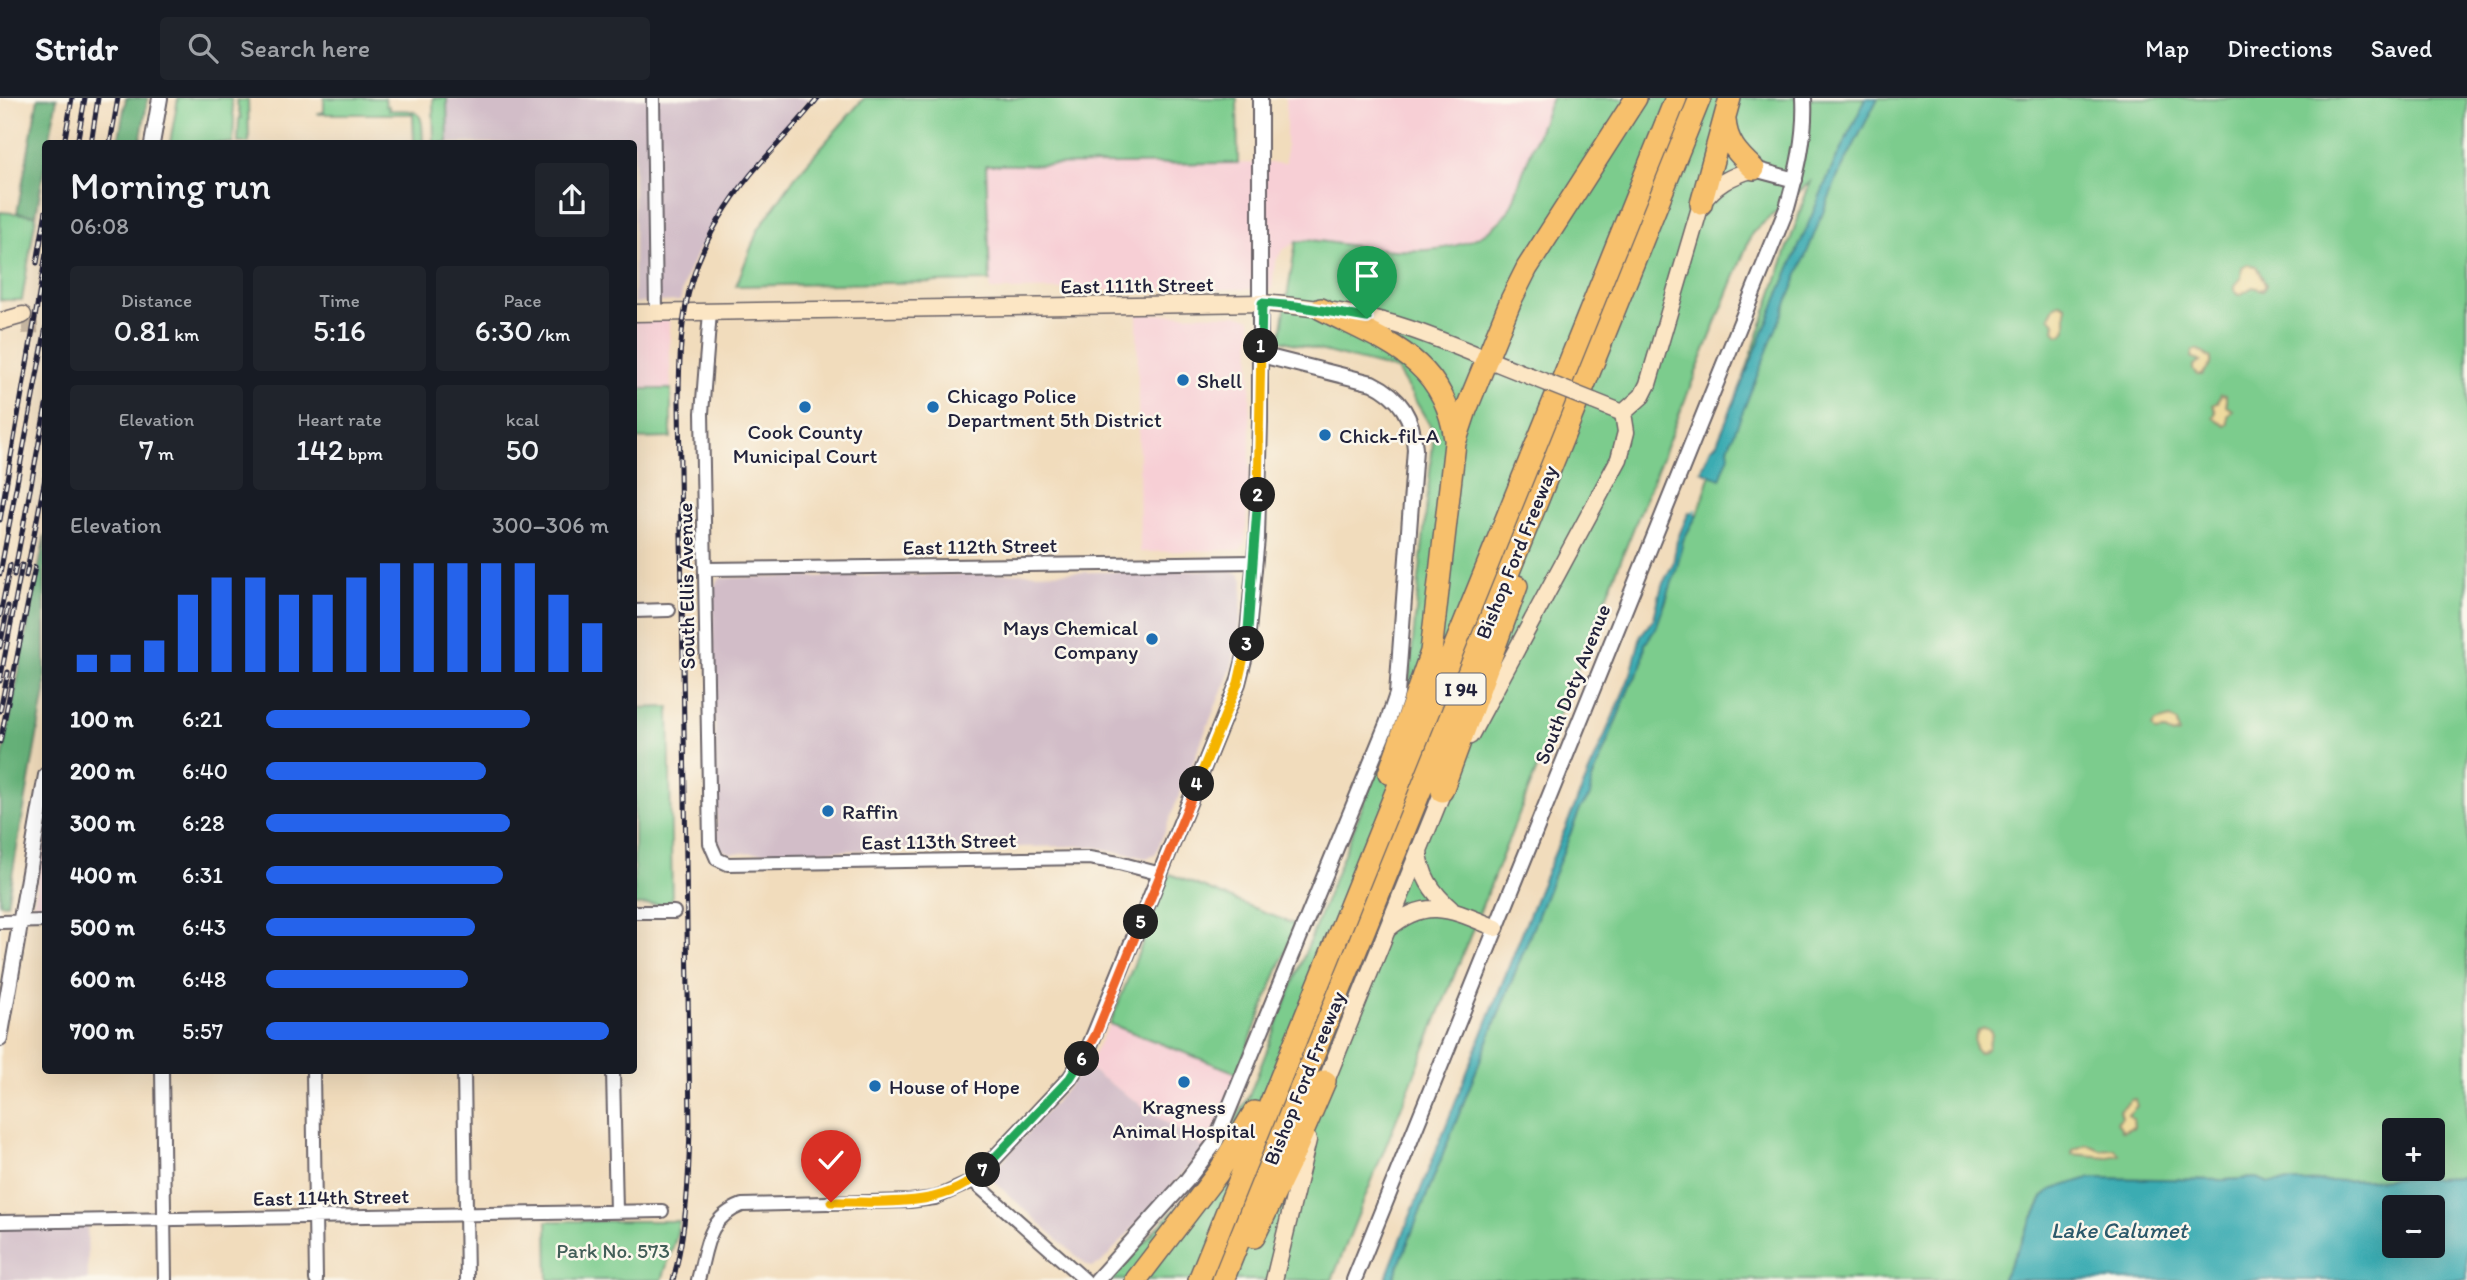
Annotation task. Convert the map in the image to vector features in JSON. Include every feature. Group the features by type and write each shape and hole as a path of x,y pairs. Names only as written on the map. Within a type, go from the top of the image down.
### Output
{"highway":[{"path":"1359,883 1369,830 1431,652 1455,443 1466,410 1527,268 1636,98"},
{"name":"Bishop Ford Freeway","path":"1199,1280 1676,98"},
{"name":"Bishop Ford Freeway","path":"1223,1280 1700,98"},
{"path":"1727,107 1726,131 1730,142 1754,169"},
{"path":"1701,204 1727,107"},
{"path":"1321,309 1392,345 1430,375 1445,402 1455,443"},
{"path":"1442,791 1538,531 1547,476"},
{"path":"1136,1280 1218,1173 1243,1135 1260,1100 1286,1064"},
{"path":"1233,1280 1292,1158 1325,1081"}],"main road":[{"path":"1273,1280 1325,1081 1442,791 1619,459 1626,432 1623,414 1643,396 1648,384 1701,204 1709,193 1727,179 1754,169"},
{"name":"East 111th Street","path":"637,313 1262,303 1321,309 1408,328 1623,414"},
{"path":"1,321 22,321"},
{"path":"1419,848 1427,881 1451,909"},
{"path":"1387,931 1403,918 1436,908 1451,909 1496,928"}],"street":[{"path":"153,140 160,98"},
{"path":"653,98 656,312"},
{"path":"698,1280 714,1225 731,1210 742,1205 910,1201 935,1198 973,1181 1070,1078 1088,1050 1238,683 1250,627 1262,303 1260,98"},
{"name":"South Doty Avenue","path":"1354,1280 1770,252 1795,180 1804,131 1804,98"},
{"path":"1754,169 1795,180"},
{"name":"South Ellis Avenue","path":"710,312 702,413 710,843 717,859"},
{"path":"1097,1280 1187,1180 1215,1143 1382,737 1397,694 1415,449 1411,422 1397,400 1386,389 1373,383 1261,355"},
{"name":"East 112th Street","path":"706,569 1254,562"},
{"path":"637,611 669,610"},
{"path":"0,1039 42,798"},
{"name":"East 113th Street","path":"717,859 728,864 1089,858 1161,874"},
{"path":"637,912 674,912"},
{"path":"0,922 42,921"},
{"path":"162,1074 165,1280"},
{"path":"313,1074 316,1280"},
{"path":"464,1074 467,1280"},
{"path":"613,1074 615,1212"},
{"path":"973,1181 1085,1280"},
{"name":"East 114th Street","path":"0,1222 662,1211"}],"shaded area":[{"path":"447,98 810,98 745,174 724,203 686,277 680,301 637,303 637,140 448,140"},
{"path":"1286,98 1552,98 1509,211 1485,233 1458,245 1426,251 1296,242 1283,250 1278,257 1272,289 990,290 986,165 1286,163"},
{"path":"1137,314 1240,315 1251,319 1250,465 1245,543 1240,550 1140,552"},
{"path":"669,320 671,389 637,389 637,321"},
{"path":"1226,570 1240,574 1243,580 1240,627 1232,666 1155,855 1146,858 1077,846 729,853 717,845 712,593 720,578"},
{"path":"42,851 42,912 32,912"},
{"path":"1110,1024 1237,1073 1218,1127 1205,1149 1086,1067"},
{"path":"1086,1067 1205,1149 1101,1263 1092,1267 1085,1264 992,1180 991,1174"},
{"path":"87,1221 88,1280 0,1280 0,1222"}],"green space":[{"path":"38,98 57,98 50,140 42,140 42,180 36,215 17,213"},
{"path":"126,98 148,98 141,140 119,140"},
{"path":"178,98 231,98 233,140 171,140"},
{"path":"324,98 385,98 389,110 418,114 421,118 423,140 414,140 413,114 318,114 324,112"},
{"path":"433,98 447,98 448,140 434,140"},
{"path":"864,98 1237,98 1238,163 986,165 990,281 736,286 758,230 795,177"},
{"path":"1552,98 2467,98 2467,1177 2445,1178 2445,1118 2382,1118 2382,1180 2269,1183 2256,1178 2089,1178 2044,1196 2002,1280 1393,1280 1580,809 1590,796 1591,782 1630,686 1642,666 1645,644 1666,602 1683,540 1697,515 1810,182 1752,233 1332,1280 1109,1280 1198,1184 1249,1096 1408,690 1434,432 1397,370 1280,340 1296,242 1310,240 1388,250 1415,250 1466,242 1488,231 1507,213"},
{"path":"236,100 248,100 249,140 238,140 241,118"},
{"path":"0,212 36,215 22,300 0,300"},
{"path":"637,389 671,389 671,438 637,439"},
{"path":"42,551 42,709 7,904 0,904 0,771"},
{"path":"669,707 672,904 637,905 637,708"},
{"path":"1170,874 1296,925 1237,1073 1110,1024"},
{"name":"Park No. 573","path":"547,1221 679,1221 662,1280 548,1280"}],"sand":[{"path":"2248,264 2256,266 2266,285 2263,290 2253,287 2239,295 2235,291 2235,285 2241,278 2242,268"},
{"path":"2060,303 2066,306 2066,329 2063,334 2058,335 2054,330 2055,323 2049,317 2054,307"},
{"path":"2193,350 2211,358 2211,364 2202,375 2197,375 2193,370 2193,366 2200,362 2191,357"},
{"path":"2221,394 2226,395 2226,406 2233,410 2225,426 2213,417 2216,412 2213,405 2218,402"},
{"path":"2170,718 2177,723 2179,733 2173,735 2165,731 2155,732 2152,727 2156,722"},
{"path":"1984,1028 1990,1030 1992,1035 1987,1049 1979,1053 1975,1049 1974,1040 1978,1031"},
{"path":"2135,1099 2137,1106 2128,1115 2133,1119 2134,1127 2123,1131 2117,1122 2122,1117 2120,1110"},
{"path":"2087,1144 2100,1150 2115,1149 2119,1155 2108,1157 2072,1154 2073,1150"}],"water":[{"path":"1866,98 1878,98 1837,178 1728,448 1729,455 1720,479 1701,471 1711,448 1717,443 1830,172"},
{"path":"1689,512 1697,515 1683,540 1677,568 1656,628 1645,644 1642,666 1630,686 1591,782 1590,796 1580,809 1393,1280 1385,1280 1539,890 1631,674 1641,635 1654,618 1662,585 1673,564 1677,540"},
{"name":"Lake Calumet","path":"2467,1177 2467,1280 2002,1280 2044,1196 2051,1190 2089,1178 2256,1178 2269,1183 2382,1180 2445,1181 2445,1178"}],"waterway":[{"path":"1691,517 1695,510"}],"tunnel":[{"path":"22,326 42,325"}],"railway":[{"path":"65,140 72,98"},
{"path":"78,140 85,98"},
{"path":"92,140 98,98"},
{"path":"111,140 118,98"},
{"path":"673,1280 684,1222 690,1123 679,403 685,308 701,255 730,202 818,98"},
{"path":"37,263 42,234"},
{"path":"0,520 42,277"},
{"path":"0,574 42,348"},
{"path":"14,575 42,426"},
{"path":"26,576 42,494"},
{"path":"0,616 10,565"},
{"path":"0,681 22,565"},
{"path":"0,742 35,567"},
{"path":"0,647 8,606"},
{"path":"0,711 8,672"}],"place":[{"name":"Shell","path":"1183,380"},
{"name":"Cook County Municipal Court","path":"805,407"},
{"name":"Chicago Police Department 5th District","path":"933,407"},
{"name":"Chick-fil-A","path":"1325,435"},
{"name":"Mays Chemical Company","path":"1152,639"},
{"name":"Raffin","path":"828,811"},
{"name":"Kragness Animal Hospital","path":"1184,1082"},
{"name":"House of Hope","path":"875,1086"}],"route":[{"path":"831,1202 935,1198 973,1181 1070,1078 1088,1050 1170,854 1238,683 1244,660 1250,627 1256,538 1262,303 1321,309 1367,318"}]}
